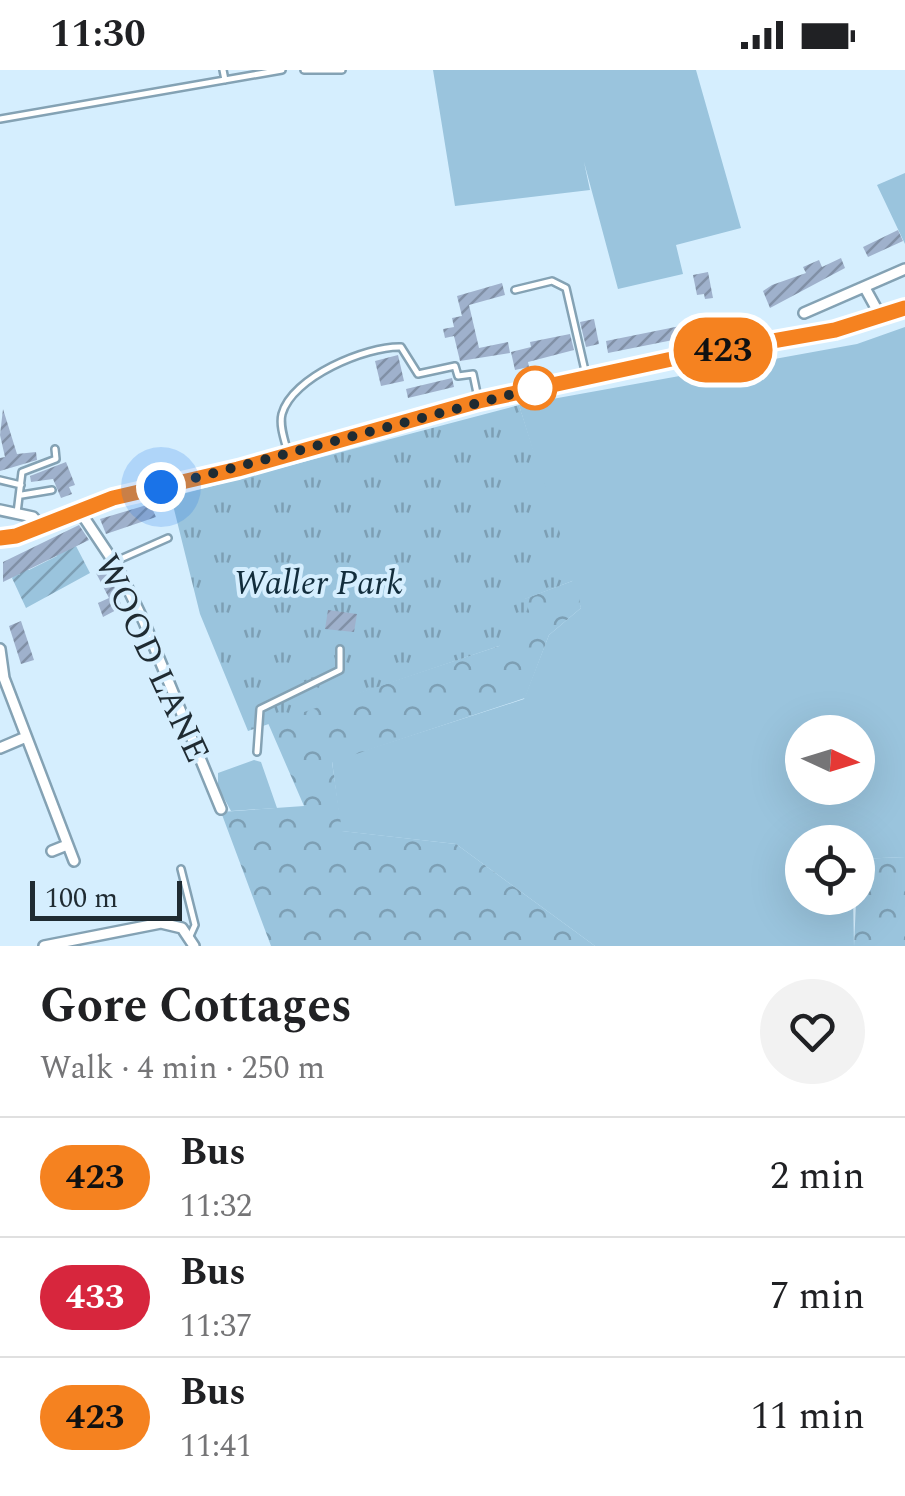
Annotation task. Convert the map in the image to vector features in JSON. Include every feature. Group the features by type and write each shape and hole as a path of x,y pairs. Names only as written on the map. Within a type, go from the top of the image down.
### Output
{"main road":[{"path":"0,538 79,510 479,401 820,334 905,308"}],"street":[{"path":"804,313 905,269"},
{"path":"864,288 881,317"},
{"path":"0,510 34,518 40,525"},
{"name":"WOOD LANE","path":"79,510 114,562 144,622 221,809"},
{"path":"0,650 4,678 74,862"},
{"path":"0,748 26,737"},
{"path":"52,851 67,845"},
{"path":"44,946 161,923 182,928 192,941"}],"lane":[{"path":"223,70 224,80"},
{"path":"0,118 282,70"},
{"path":"304,70 342,70"},
{"path":"515,290 552,281 566,288 586,378"},
{"path":"289,454 281,417 287,404 315,377 346,359 396,346 418,374 455,366 458,376 473,374 479,401"},
{"path":"16,513 26,467 54,460 56,450"},
{"path":"0,480 21,485"},
{"path":"22,495 52,490"},
{"path":"114,562 168,538"},
{"path":"256,752 260,709 340,670 340,649"},
{"path":"181,869 195,924 192,941"}],"green space":[{"path":"433,70 696,70 741,228 676,245 683,274 618,289 584,162 590,190 455,206"},
{"path":"905,173 905,244 877,185"},
{"path":"905,327 905,857 875,858 875,825 785,825 785,915 853,915 854,946 595,946 456,844 341,831 332,761 524,699 549,635 581,608 519,405 857,344"},
{"name":"Waller Park","path":"519,405 575,580 525,599 534,626 499,646 248,731 200,614 171,497"},
{"path":"76,546 90,573 26,608 12,578 17,571 19,575 24,567 29,570 57,556 56,552"},
{"path":"575,580 581,608 549,635 525,698 332,762 342,831 456,844 595,946 271,946 221,812 304,806 268,723 499,646 524,599"},
{"path":"254,760 261,762 277,808 231,811 218,787 218,773"},
{"path":"905,857 905,946 854,946 855,915 875,915 875,858"}],"building":[{"path":"898,230 903,241 868,257 863,247"},
{"path":"841,258 845,268 770,308 763,291 806,273 803,267 819,260 822,267"},
{"path":"708,272 713,298 705,299 704,294 697,295 693,275"},
{"path":"502,283 505,295 469,305 479,348 508,342 510,353 460,361 454,336 445,338 443,329 454,327 452,318 462,316 457,296"},
{"path":"720,313 723,330 608,353 606,341 705,321 704,316"},
{"path":"594,319 599,344 586,347 580,322"},
{"path":"570,334 574,350 528,362 529,367 515,370 511,352 531,347 530,342"},
{"path":"398,355 404,381 381,386 375,361"},
{"path":"452,378 454,387 408,398 406,389"},
{"path":"3,409 17,454 36,452 37,460 0,471 0,458 5,457 0,435"},
{"path":"66,462 75,485 69,487 72,494 61,498 53,479 31,482 30,476"},
{"path":"150,504 156,517 106,534 100,519"},
{"path":"79,525 89,540 3,582 3,562"},
{"path":"107,567 122,607 103,617 98,603 109,598 96,573"},
{"path":"328,610 357,614 354,632 325,629"},
{"path":"21,621 34,660 21,664 9,626"}],"bus line":[{"name":"423","path":"0,538 16,536 113,498 238,469 479,401 681,357 835,330 905,308"}],"route":[{"path":"161,487 535,388"}]}
